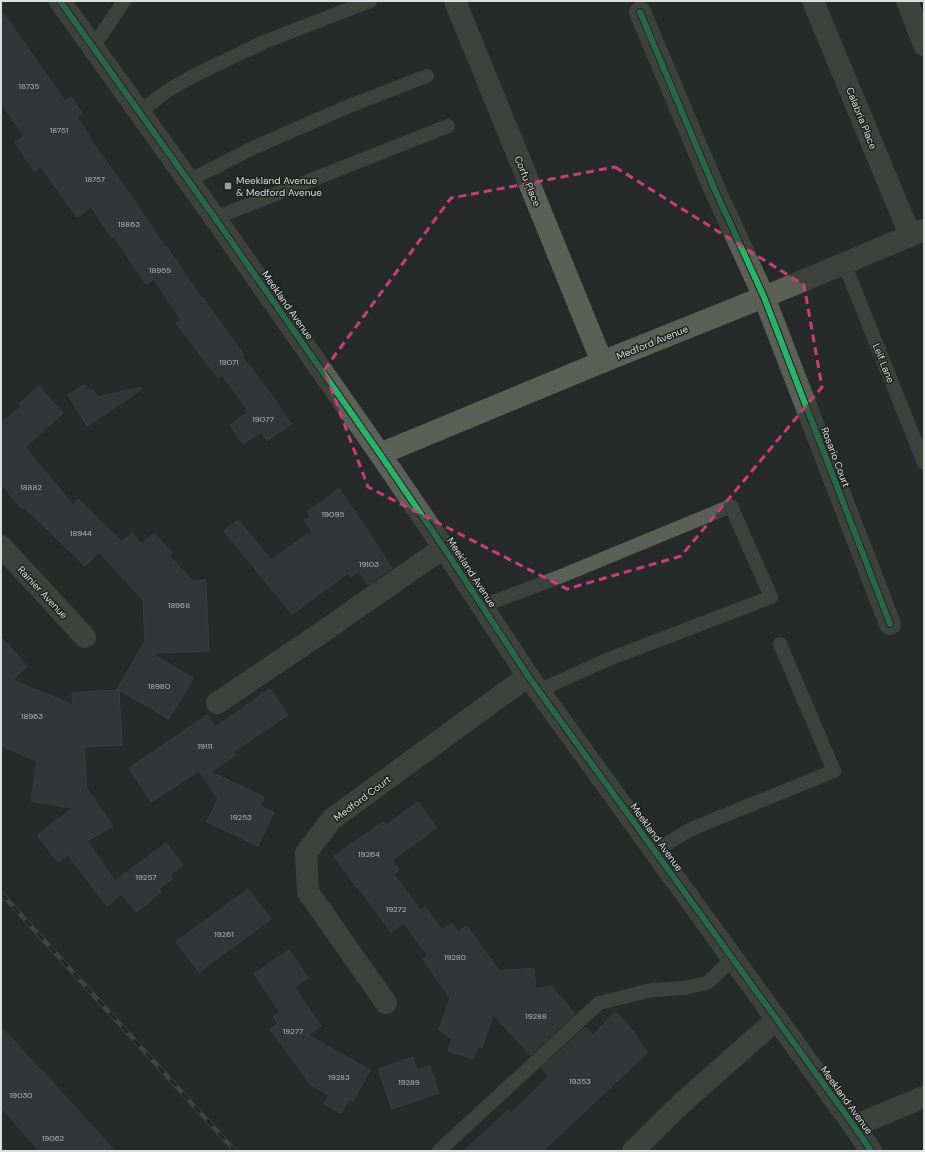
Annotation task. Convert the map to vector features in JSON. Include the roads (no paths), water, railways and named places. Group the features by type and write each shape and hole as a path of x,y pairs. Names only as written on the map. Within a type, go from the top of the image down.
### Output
{"main road":[{"name":"Meekland Avenue","path":"60,1 215,218 380,454 444,548 533,684 777,1019 871,1151"}],"street":[{"name":"Corfu Place","path":"455,1 602,362"},
{"name":"Calabria Place","path":"813,1 917,233"},
{"path":"906,1 924,45"},
{"name":"Rosario Court","path":"640,12 714,188 764,297 890,624"},
{"name":"Medford Avenue","path":"380,454 917,233"},
{"name":"Rainier Avenue","path":"1,546 85,637"},
{"path":"217,703 444,548"},
{"name":"Medford Court","path":"386,1003 308,892 306,853 332,819 533,684"},
{"path":"633,1151 682,1103 777,1019"},
{"path":"854,1126 924,1098"}],"lane":[{"path":"93,47 124,1"},
{"path":"140,112 167,91 193,76 264,42 370,1"},
{"path":"188,181 262,144 349,106 427,76"},
{"path":"215,218 448,126"},
{"name":"Leif Lane","path":"844,263 924,463"},
{"path":"482,606 559,577 731,506 771,597 604,661 533,684"},
{"path":"655,851 691,829 834,771 780,644"},
{"path":"439,1151 599,1003 652,990 684,988 707,983 733,959"}],"railway":[{"path":"1,893 235,1151"}],"place":[{"name":"Meekland Avenue & Medford Avenue","path":"228,186"}]}
